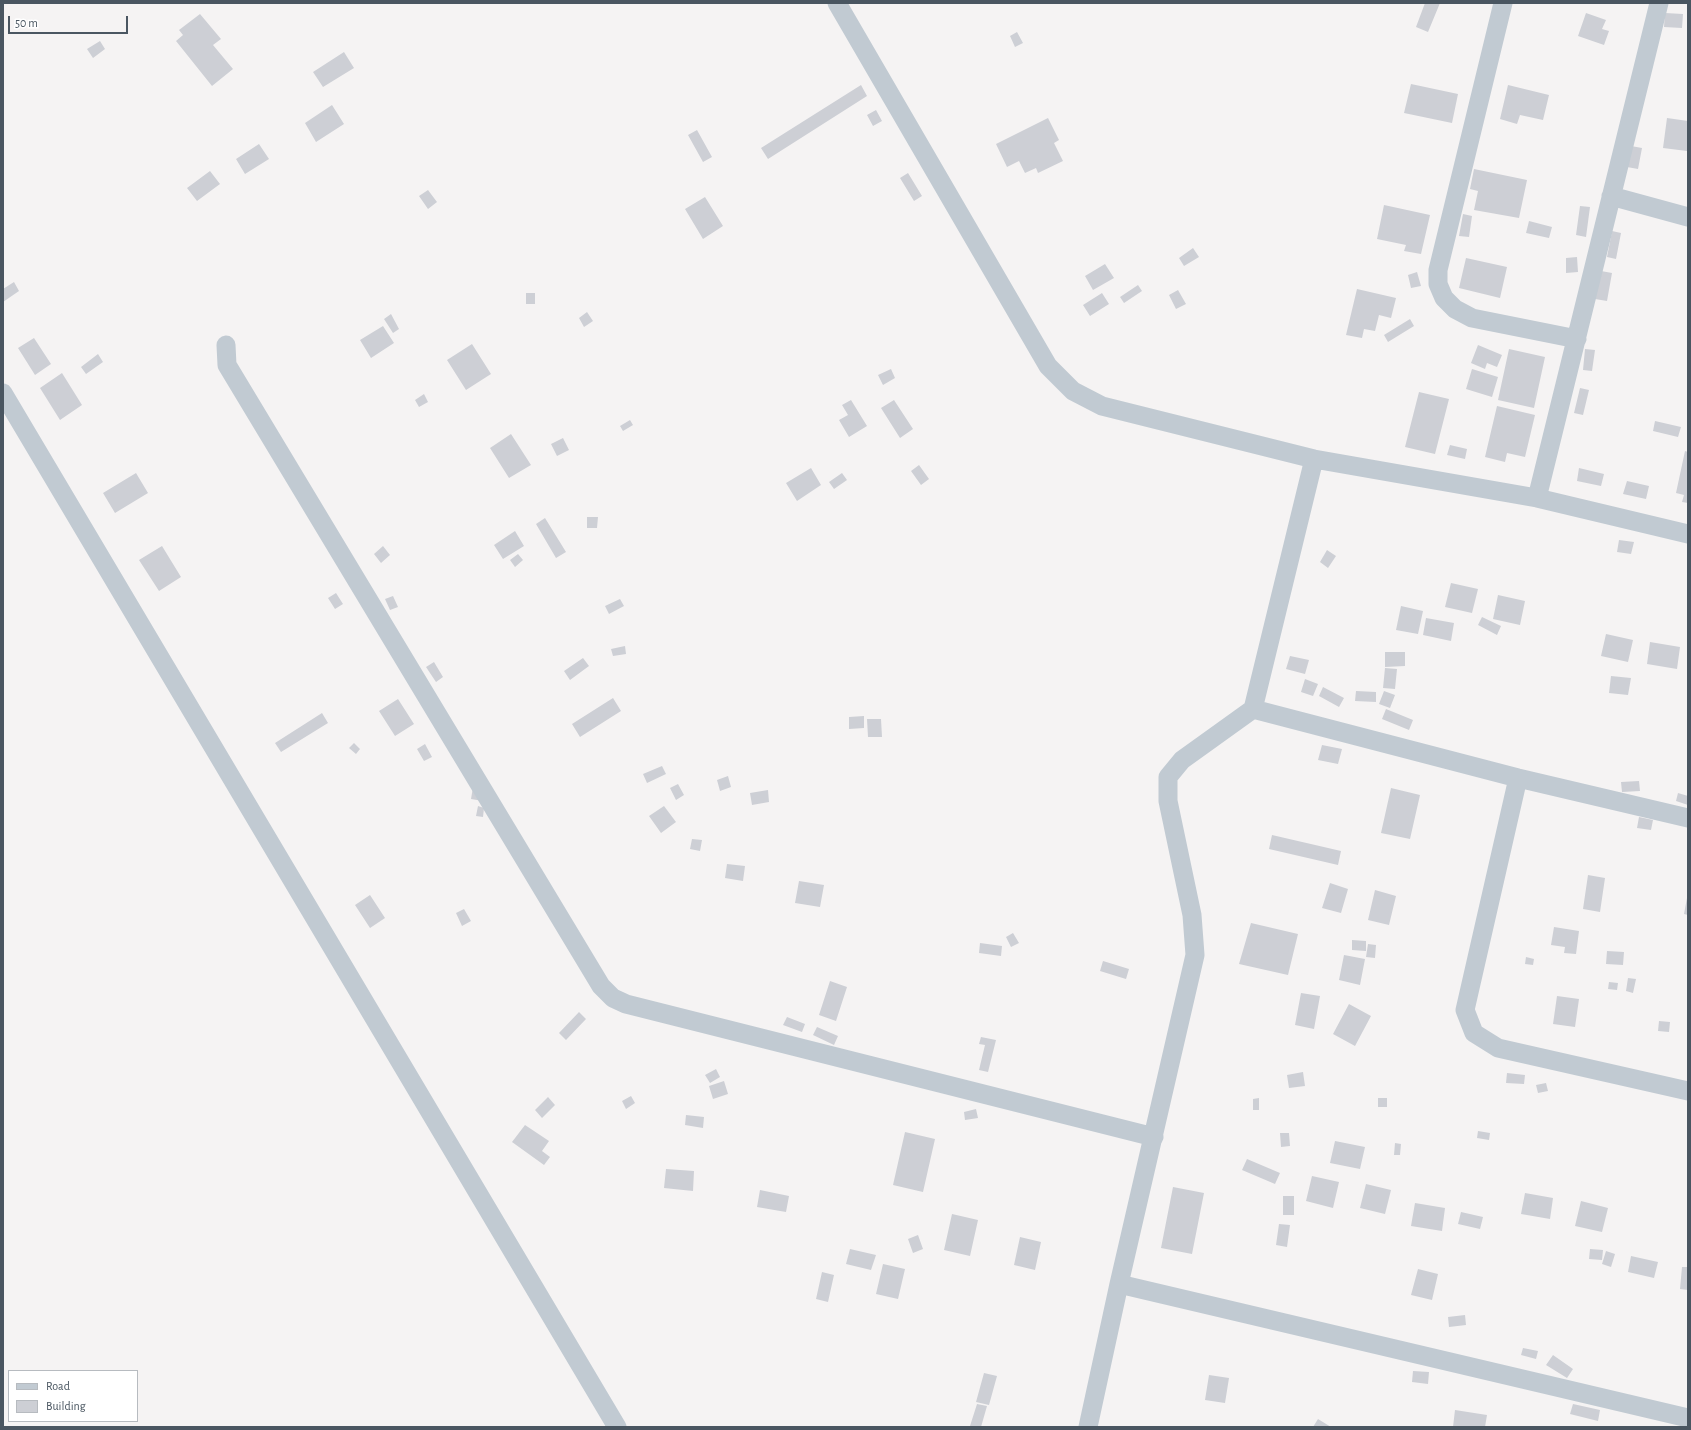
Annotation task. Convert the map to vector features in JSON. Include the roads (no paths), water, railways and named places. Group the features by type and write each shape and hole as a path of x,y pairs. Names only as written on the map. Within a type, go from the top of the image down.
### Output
{"street":[{"path":"837,3 1048,366 1073,391 1102,406 1314,458 1537,498 1688,534"},
{"path":"1503,3 1438,270 1438,284 1444,298 1455,309 1472,318 1577,339"},
{"path":"1537,498 1659,3"},
{"path":"1611,196 1688,217"},
{"path":"226,344 227,365 601,986 613,998 634,1006 1154,1137"},
{"path":"3,393 616,1427"},
{"path":"1088,1427 1119,1284 1195,955 1192,915 1168,801 1168,777 1182,760 1253,709 1314,458"},
{"path":"1253,709 1518,778 1688,818"},
{"path":"1518,778 1465,1010 1474,1033 1498,1048 1688,1091"},
{"path":"1119,1284 1688,1418"}]}
